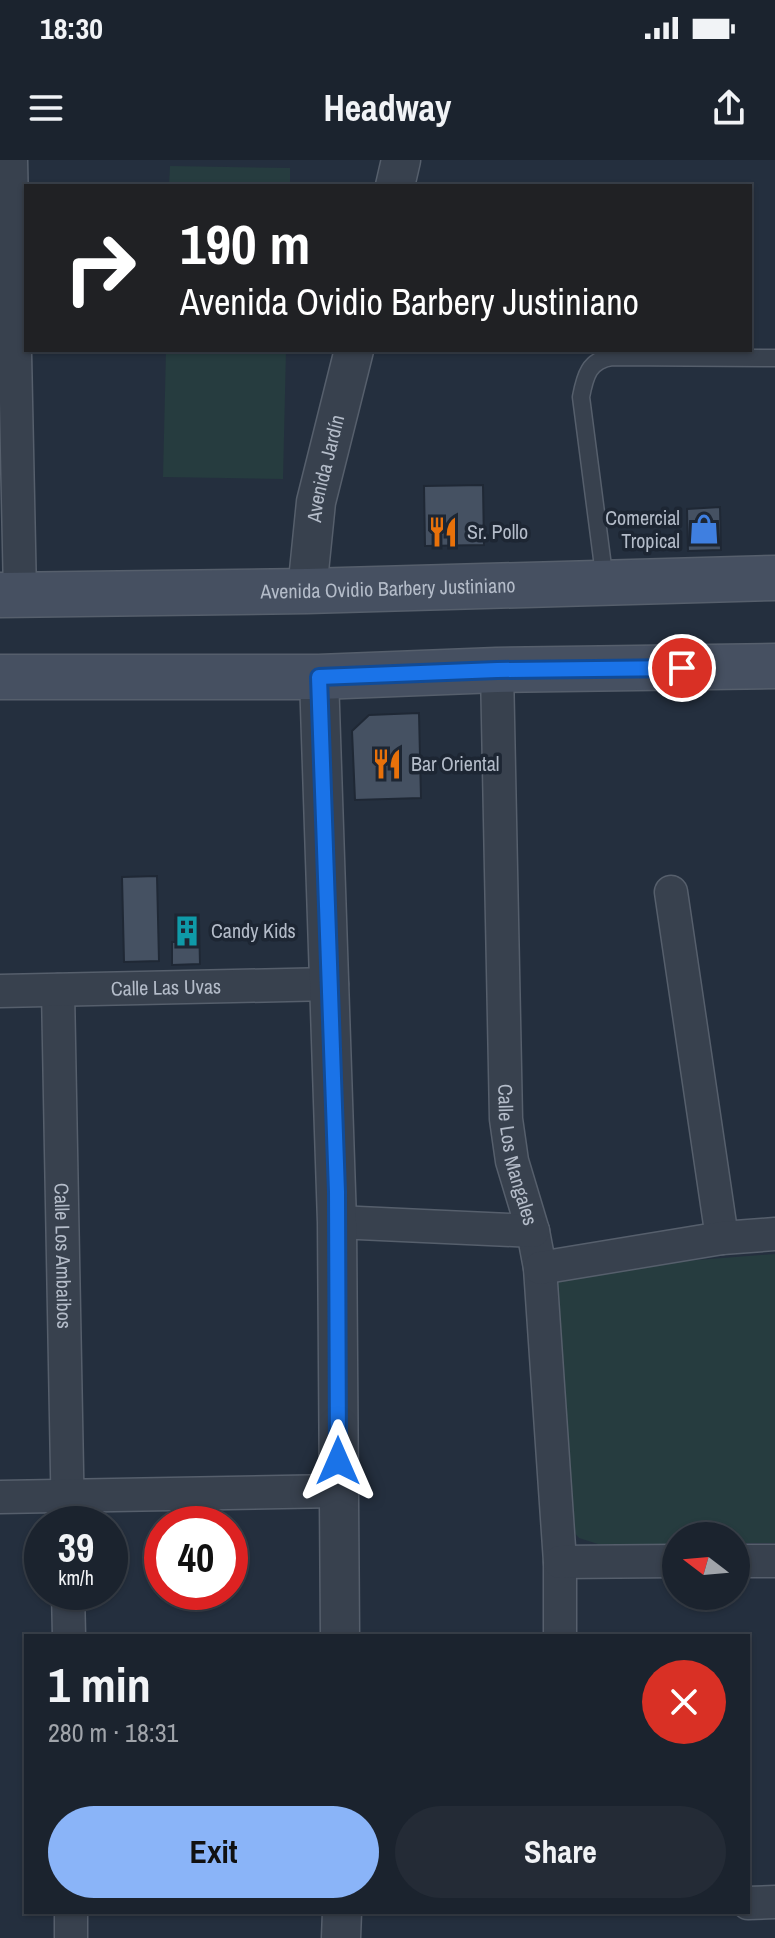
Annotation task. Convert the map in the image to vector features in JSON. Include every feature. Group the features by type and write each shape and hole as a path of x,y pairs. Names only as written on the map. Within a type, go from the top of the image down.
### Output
{"main road":[{"name":"Avenida Ovidio Barbery Justiniano","path":"10,595 307,591 775,578"},
{"path":"0,677 319,677 497,670 775,666"}],"street":[{"path":"10,595 11,160"},
{"path":"395,184 401,160"},
{"name":"Avenida Jardín","path":"307,591 316,502 354,352"},
{"name":"Calle Los Mangales","path":"497,670 506,1119 512,1161 533,1231 540,1268 560,1562 560,1634"},
{"path":"319,677 332,984 340,1634"},
{"path":"671,892 722,1238"},
{"name":"Calle Las Uvas","path":"0,991 332,984"},
{"name":"Calle Los Ambaibos","path":"58,990 68,1506"},
{"path":"337,1222 533,1231"},
{"path":"540,1268 722,1238 775,1234"},
{"path":"125,1506 338,1491"},
{"path":"0,1497 47,1506"},
{"path":"560,1562 662,1561"},
{"path":"750,1561 775,1561"},
{"path":"68,1610 69,1634"},
{"path":"750,1903 775,1902"},
{"path":"71,1914 71,1938"},
{"path":"341,1938 342,1914"}],"lane":[{"path":"605,583 581,397 585,377 592,366 600,359 612,357 775,358"}],"green space":[{"path":"170,166 290,168 290,184 169,184"},
{"path":"166,352 286,352 283,479 163,477"},
{"path":"775,1254 775,1543 750,1543 750,1522 662,1522 662,1544 598,1544 579,1538 567,1524 556,1287 570,1270"}],"building":[{"path":"483,485 484,545 425,546 424,486"},
{"name":"Comercial Tropical","path":"720,507 721,550 688,551 687,509"},
{"name":"Bar Oriental","path":"419,713 421,798 355,800 352,731 369,715"},
{"path":"157,876 159,961 124,962 122,877"},
{"name":"Candy Kids","path":"175,920 199,920 200,964 172,965 172,942 176,942"}],"place":[{"name":"Comercial Tropical","path":"704,529"},
{"name":"Sr. Pollo","path":"443,532"},
{"name":"Bar Oriental","path":"387,764"},
{"name":"Candy Kids","path":"187,931"}],"route":[{"path":"338,1461 332,984 319,677 497,670 682,668"}]}
